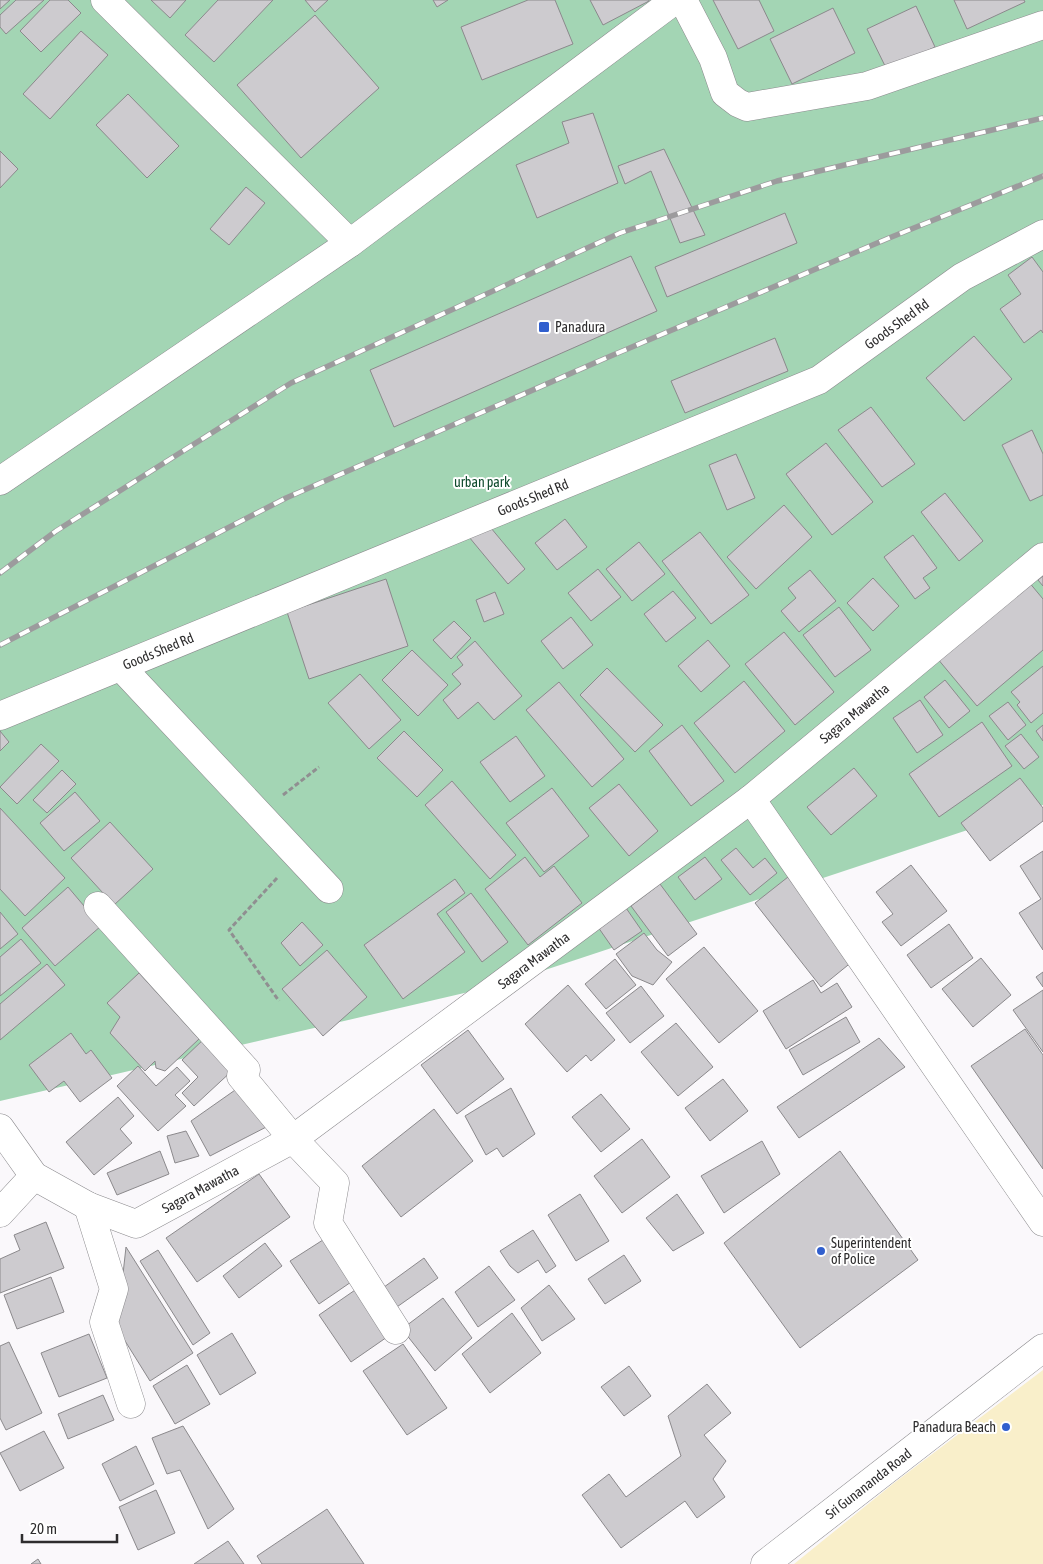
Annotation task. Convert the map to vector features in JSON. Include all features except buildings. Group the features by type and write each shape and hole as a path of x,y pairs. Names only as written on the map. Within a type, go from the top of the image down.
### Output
{"street":[{"path":"105,0 350,243"},
{"path":"0,481 350,243 675,0"},
{"path":"683,0 713,58 725,93 747,107 867,86 1043,25"},
{"name":"Goods Shed Rd","path":"0,716 819,380 962,277 1043,234"},
{"name":"Sagara Mawatha","path":"0,1128 34,1176 88,1206 136,1224 293,1139 751,799 1043,557"},
{"path":"121,667 329,889"},
{"path":"751,799 1043,1222"},
{"path":"98,906 246,1070 241,1076 293,1139 335,1183 328,1223 396,1330"},
{"path":"0,1213 34,1176"},
{"path":"88,1206 114,1289 104,1322 132,1404"},
{"name":"Sri Gunananda Road","path":"765,1564 1043,1348"}],"path":[{"path":"258,813 319,767"},
{"path":"279,1001 229,930 298,856"}],"green space":[{"name":"urban park","path":"0,0 1043,0 1043,805 503,984 0,1101"}],"sand":[{"name":"Panadura Beach","path":"1043,1370 1043,1564 794,1564 894,1483"}],"railway":[{"path":"0,573 56,531 291,383 620,233 777,181 1043,118"},
{"path":"0,645 286,498 606,358 889,238 1043,176"}],"place":[{"name":"Panadura","path":"544,327"},
{"name":"Superintendent of Police","path":"821,1251"},
{"name":"Panadura Beach","path":"1006,1427"}]}
